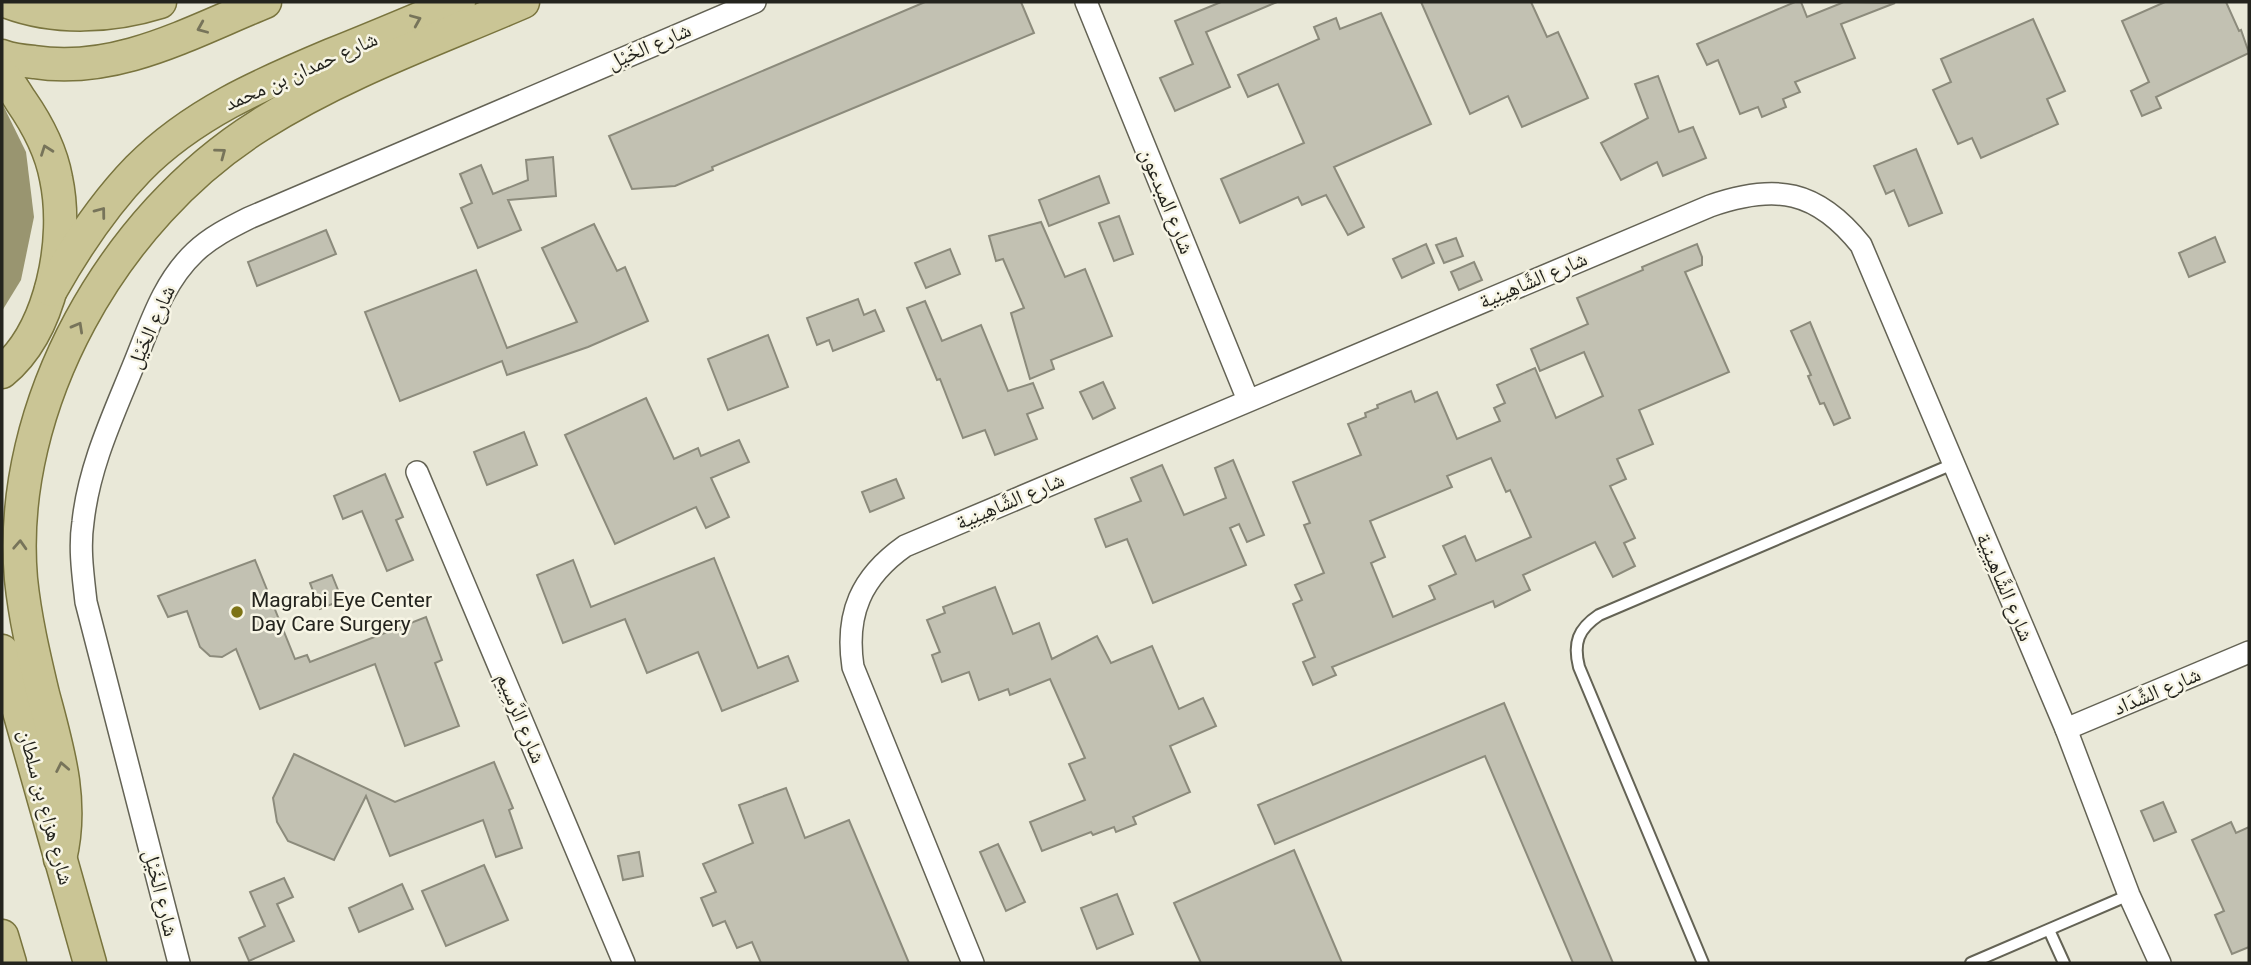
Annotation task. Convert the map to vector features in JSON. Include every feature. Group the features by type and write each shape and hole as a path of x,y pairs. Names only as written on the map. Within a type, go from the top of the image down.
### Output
{"main road":[{"path":"8,2 21,7 65,14 106,13 160,2"},
{"path":"2,56 54,65 101,63 147,51 265,2"},
{"name":"شارع حمدان بن محمد","path":"51,290 76,246 106,205 140,167 178,134 220,106 265,83 459,2"},
{"path":"60,859 66,818 62,767 24,607 19,557 22,499 33,442 50,386 74,333 103,283 137,233 174,194 214,158 257,126 304,98 523,2"},
{"path":"2,75 37,124 56,178 61,234 51,290 40,318 25,345 3,373"},
{"name":"شارع هزاع بن سلطان","path":"2,651 90,963"},
{"path":"2,936 10,963"}],"street":[{"name":"شارع الخَيْل","path":"179,963 86,602 81,563 84,511 99,448 157,307 173,278 194,253 219,233 249,218 755,2"},
{"name":"شارع المبدعون","path":"1086,2 1248,400"},
{"name":"شارع الشَّاهِينِية","path":"973,963 853,667 850,647 855,607 874,572 888,558 905,546 1710,206 1740,196 1768,192 1796,196 1822,206 1844,223 1861,245 2066,729 2129,895 2160,963"},
{"name":"شارع الرَّسِيم","path":"417,472 624,963"},
{"name":"شارع الشِّدَاد","path":"2066,729 2249,652"}],"lane":[{"path":"1703,963 1579,667 1575,653 1577,637 1586,624 1598,615 1953,464"},
{"path":"1972,963 2129,895"},
{"path":"2049,930 2064,963"}],"shaded area":[{"path":"2,103 26,152 34,217 21,280 2,311"}],"building":[{"path":"925,2 1021,2 1034,33 712,167 713,170 675,186 632,189 609,136"},
{"path":"1221,2 1277,2 1206,32 1230,87 1175,111 1160,78 1193,64 1175,21"},
{"path":"1421,2 1531,2 1547,37 1558,32 1588,98 1522,127 1508,96 1470,114"},
{"path":"1795,2 1801,2 1807,17 1844,2 1895,3 1841,24 1855,58 1795,82 1800,92 1783,99 1786,107 1762,117 1758,107 1740,114 1718,60 1707,65 1697,44"},
{"path":"2165,2 2226,2 2239,31 2241,30 2249,53 2156,97 2161,108 2142,116 2131,91 2149,82 2122,21"},
{"path":"1381,13 1431,124 1334,167 1364,227 1348,235 1326,195 1302,205 1298,197 1240,223 1221,179 1304,143 1278,84 1248,97 1238,75 1319,39 1314,27 1336,18 1340,29"},
{"path":"2033,19 2065,91 2047,99 2058,124 1981,158 1972,138 1958,144 1933,90 1951,82 1941,59"},
{"path":"1658,76 1679,132 1693,127 1706,158 1663,176 1657,162 1621,180 1601,143 1648,118 1635,84"},
{"path":"1916,149 1942,213 1909,226 1894,190 1886,194 1874,166"},
{"path":"553,157 556,196 508,200 521,230 478,248 461,208 472,203 460,174 481,165 493,194 528,180 526,160"},
{"path":"1099,176 1109,203 1049,226 1039,200"},
{"path":"1119,216 1133,254 1114,261 1099,223"},
{"path":"1041,222 1065,277 1085,269 1112,336 1051,360 1054,369 1030,379 1011,313 1024,308 1003,259 996,261 989,236"},
{"path":"594,224 617,271 625,267 648,321 588,347 507,375 502,361 400,401 365,312 476,270 507,348 577,322 542,248"},
{"path":"326,230 336,254 257,286 248,262"},
{"path":"2215,237 2225,262 2189,277 2179,253"},
{"path":"1456,238 1463,256 1444,263 1436,245"},
{"path":"1426,244 1434,263 1402,278 1393,259"},
{"path":"1697,244 1702,265 1685,272 1729,372 1639,410 1653,444 1617,459 1626,479 1610,486 1635,538 1624,543 1635,566 1613,577 1595,542 1523,575 1530,590 1495,607 1493,601 1332,667 1336,675 1313,685 1303,662 1315,657 1293,604 1302,600 1295,585 1324,573 1304,525 1310,523 1293,482 1361,455 1348,424 1366,417 1365,413 1378,408 1377,405 1411,391 1415,402 1437,392 1457,439 1500,421 1494,408 1505,403 1497,385 1535,368 1556,418 1603,396 1584,352 1540,371 1531,349 1588,324 1577,298 1643,270 1642,267","holes":["1491,458 1506,492 1510,490 1531,537 1476,561 1465,536 1443,546 1456,574 1429,586 1435,599 1393,617 1371,563 1385,557 1370,521 1452,487 1447,476"]},
{"path":"950,249 960,274 926,288 915,263"},
{"path":"1474,262 1482,280 1459,290 1451,272"},
{"path":"858,299 864,315 875,310 884,331 833,351 829,340 817,345 807,318"},
{"path":"925,301 942,341 981,325 1008,391 1033,383 1043,408 1027,414 1037,439 995,455 985,430 963,438 940,379 937,380 907,308"},
{"path":"1810,322 1850,418 1834,425 1824,403 1820,404 1808,376 1811,375 1791,331"},
{"path":"768,335 788,387 728,410 708,359"},
{"path":"1103,382 1115,408 1093,419 1080,392"},
{"path":"646,398 674,459 698,448 701,456 739,440 749,462 711,478 729,517 706,528 696,507 615,544 565,435"},
{"path":"524,432 537,465 487,485 474,452"},
{"path":"1233,460 1264,535 1247,542 1239,524 1230,528 1246,565 1153,603 1127,539 1106,547 1095,519 1141,501 1131,478 1162,465 1184,515 1226,498 1215,468"},
{"path":"385,474 403,517 396,520 413,560 387,571 362,511 343,519 334,496"},
{"path":"896,479 904,498 870,512 862,492"},
{"path":"714,558 758,668 788,656 798,681 722,711 698,652 647,673 625,619 563,643 537,575 573,560 591,607"},
{"path":"255,560 295,659 307,655 310,662 426,617 442,660 435,663 459,726 405,746 375,664 260,709 236,649 222,657 210,656 200,647 187,611 168,617 158,596"},
{"path":"332,575 342,600 320,609 310,583"},
{"path":"995,587 1013,634 1039,623 1052,659 1097,636 1111,663 1152,646 1179,709 1203,698 1216,726 1170,746 1190,792 1133,817 1136,824 1116,832 1114,827 1093,835 1091,832 1042,851 1030,822 1085,800 1069,764 1085,758 1050,679 1010,695 1008,689 979,700 969,672 942,682 932,655 940,652 927,620 945,613 943,607"},
{"path":"1504,703 1613,963 1573,963 1485,756 1275,844 1258,805"},
{"path":"294,754 395,802 494,762 513,808 509,810 522,848 496,857 483,820 390,856 366,796 334,860 288,841 277,822 273,798"},
{"path":"786,788 805,838 849,820 909,963 761,963 752,942 737,948 725,921 713,926 701,898 716,892 703,864 753,843 739,805"},
{"path":"2163,802 2176,832 2154,841 2141,811"},
{"path":"2231,822 2236,833 2249,827 2249,947 2232,954 2215,915 2224,911 2192,840"},
{"path":"998,844 1025,902 1006,911 980,852"},
{"path":"1294,850 1342,963 1201,963 1174,903"},
{"path":"639,852 643,876 623,880 618,856"},
{"path":"484,865 508,920 446,946 422,891"},
{"path":"284,878 293,897 277,904 294,941 249,961 239,938 265,926 250,892"},
{"path":"402,884 413,909 359,932 349,908"},
{"path":"1117,894 1133,934 1097,949 1081,908"}],"place":[{"name":"Magrabi Eye Center Day Care Surgery","path":"237,612"}]}
